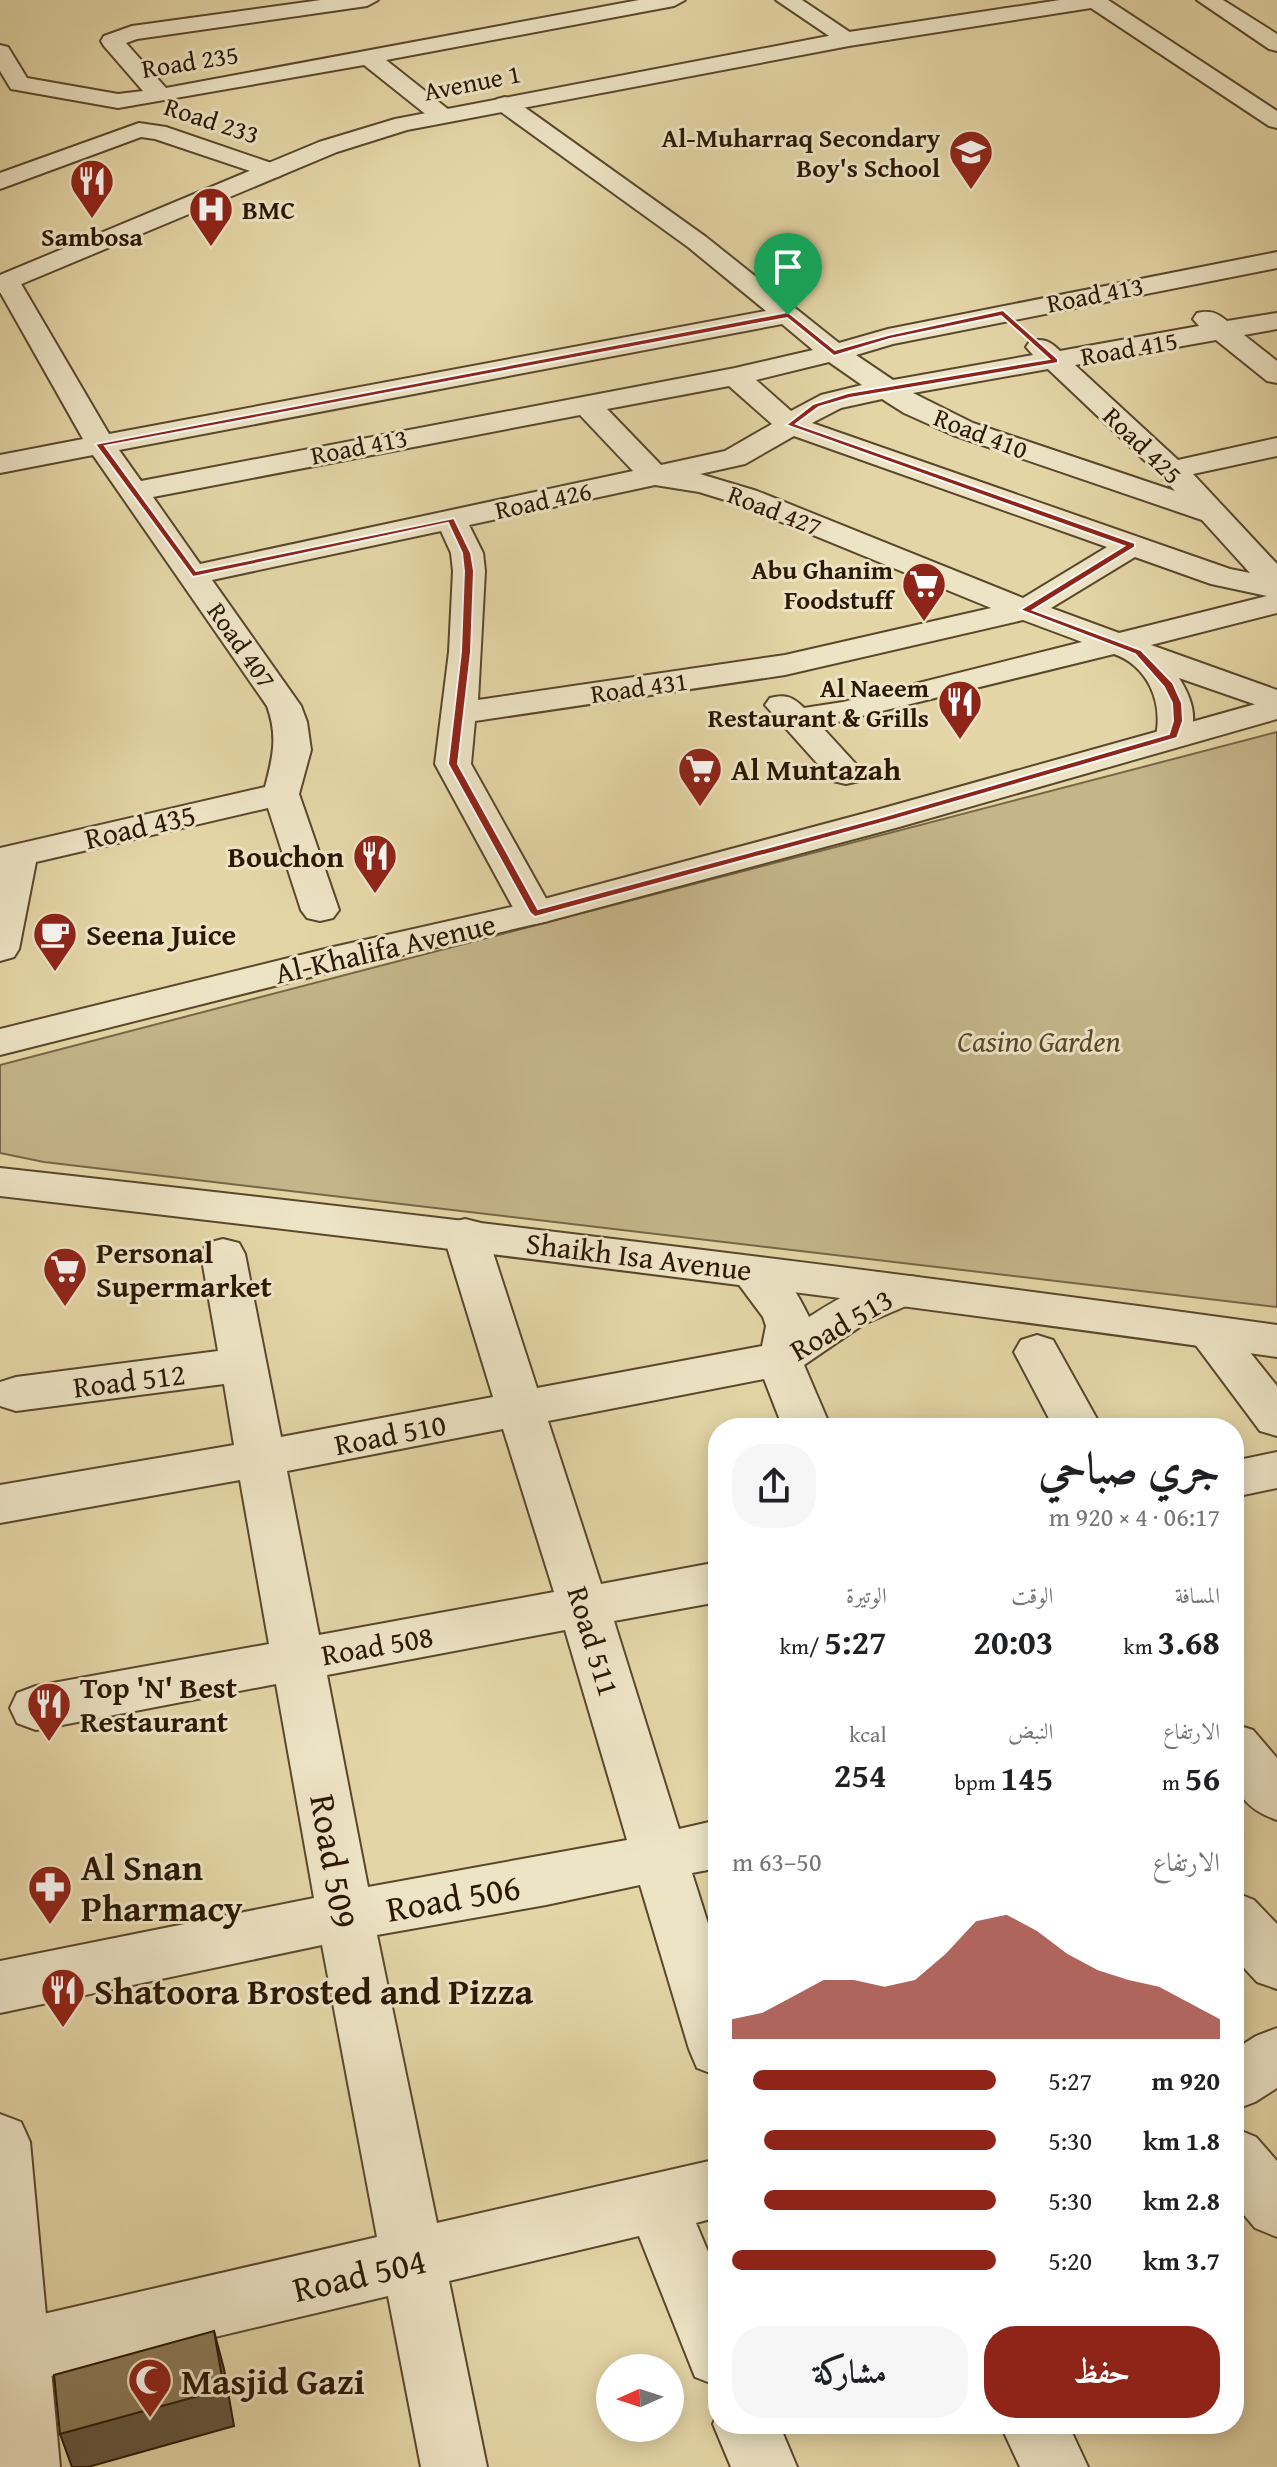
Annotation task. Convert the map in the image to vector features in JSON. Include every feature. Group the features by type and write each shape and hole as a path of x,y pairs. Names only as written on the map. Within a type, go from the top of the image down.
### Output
{"street":[{"path":"160,96 112,41 132,33 367,0 389,15"},
{"name":"Road 235","path":"9,88 118,101 160,96 674,0"},
{"path":"787,0 849,39"},
{"name":"Avenue 1","path":"3,283 349,140 441,115 978,18 1056,0"},
{"path":"1208,0 1277,44"},
{"path":"1094,1 1277,121"},
{"name":"Avenue 1","path":"1033,6 1094,1"},
{"path":"1033,6 1136,29"},
{"path":"1254,30 1277,27"},
{"path":"411,31 433,46"},
{"path":"0,52 9,88"},
{"path":"369,58 441,115"},
{"name":"Road 410","path":"505,104 684,233 834,353 887,391 963,429 1213,514"},
{"name":"Road 233","path":"0,182 139,130 158,132 271,171"},
{"name":"Road 413","path":"133,492 735,376 888,337 1277,260"},
{"path":"1162,281 1277,375"},
{"name":"Road 407","path":"3,283 27,313 100,444 287,714 293,750 281,794"},
{"name":"Road 425","path":"1003,313 1172,470 1272,572"},
{"path":"0,464 788,315"},
{"name":"Road 415","path":"887,391 1277,321"},
{"path":"735,376 790,425 1222,577 1272,572"},
{"name":"Road 426","path":"193,575 745,454 816,406 831,400 887,391"},
{"path":"586,404 655,476"},
{"path":"1172,470 1277,447"},
{"name":"Road 427","path":"655,476 704,484 746,497 1025,610 1277,705"},
{"path":"451,520 467,553 469,571 466,652 453,764 535,913"},
{"path":"751,671 1025,610 1132,545"},
{"path":"797,720 1126,648 1277,603"},
{"name":"Road 427","path":"1126,648 1169,686 1177,703 1178,721 1173,736"},
{"path":"751,671 846,773"},
{"name":"Road 431","path":"460,713 751,671"},
{"name":"Al-Khalifa Avenue","path":"0,1042 329,960 535,913 886,819 1277,705"},
{"path":"281,794 320,910"},
{"name":"Road 435","path":"10,857 281,794"},
{"path":"0,949 10,857"},
{"name":"Shaikh Isa Avenue","path":"0,1182 465,1234 904,1289 1277,1341"},
{"name":"Road 511","path":"465,1234 584,1608 708,2016"},
{"name":"Road 509","path":"223,1254 345,1916 454,2467"},
{"name":"Road 513","path":"750,1270 769,1290 783,1313 789,1332 779,1359 803,1418"},
{"name":"Road 513","path":"779,1359 848,1313 904,1289"},
{"path":"1209,1332 1277,1419"},
{"path":"1037,1352 1073,1418"},
{"name":"Road 510","path":"0,1504 259,1459 779,1359"},
{"name":"Road 512","path":"16,1394 242,1365"},
{"path":"1244,1477 1277,1470"},
{"name":"Road 508","path":"36,1708 708,1584"},
{"path":"1244,1758 1277,1797"},
{"name":"Road 506","path":"0,1987 345,1916 546,1881 708,1846"},
{"path":"1244,1928 1277,1964"},
{"path":"1244,2076 1277,2055"},
{"path":"0,2142 8,2354 27,2467"},
{"path":"1244,2169 1277,2207"},
{"name":"Road 504","path":"8,2354 708,2191"},
{"path":"657,2204 708,2329"},
{"path":"750,2434 764,2467"},
{"path":"1038,2434 1055,2467"}],"green space":[{"name":"Casino Garden","path":"1277,732 1277,1307 44,1162 0,1153 0,1065"}],"building":[{"path":"214,2331 224,2389 60,2434 54,2375"}],"place":[{"name":"Al-Muharraq Secondary Boy's School","path":"971,191"},
{"name":"Sambosa","path":"92,220"},
{"name":"BMC","path":"211,248"},
{"name":"Abu Ghanim Foodstuff","path":"924,623"},
{"name":"Al Naeem Restaurant & Grills","path":"960,741"},
{"name":"Al Muntazah","path":"700,808"},
{"name":"Bouchon","path":"375,895"},
{"name":"Seena Juice","path":"55,973"},
{"name":"Personal Supermarket","path":"65,1308"},
{"name":"Top 'N' Best Restaurant","path":"49,1743"},
{"name":"Al Snan Pharmacy","path":"50,1926"},
{"name":"Shatoora Brosted and Pizza","path":"63,2029"},
{"name":"Masjid Gazi","path":"150,2419"}],"route":[{"path":"1003,313 1055,361 831,400 816,406 790,425 1132,545 1025,610 1138,652 1169,686 1177,703 1178,721 1173,736 886,819 535,913 453,764 466,652 469,571 467,553 451,520 193,575 100,444 588,352 788,315 834,353 888,337 1003,313"}]}
